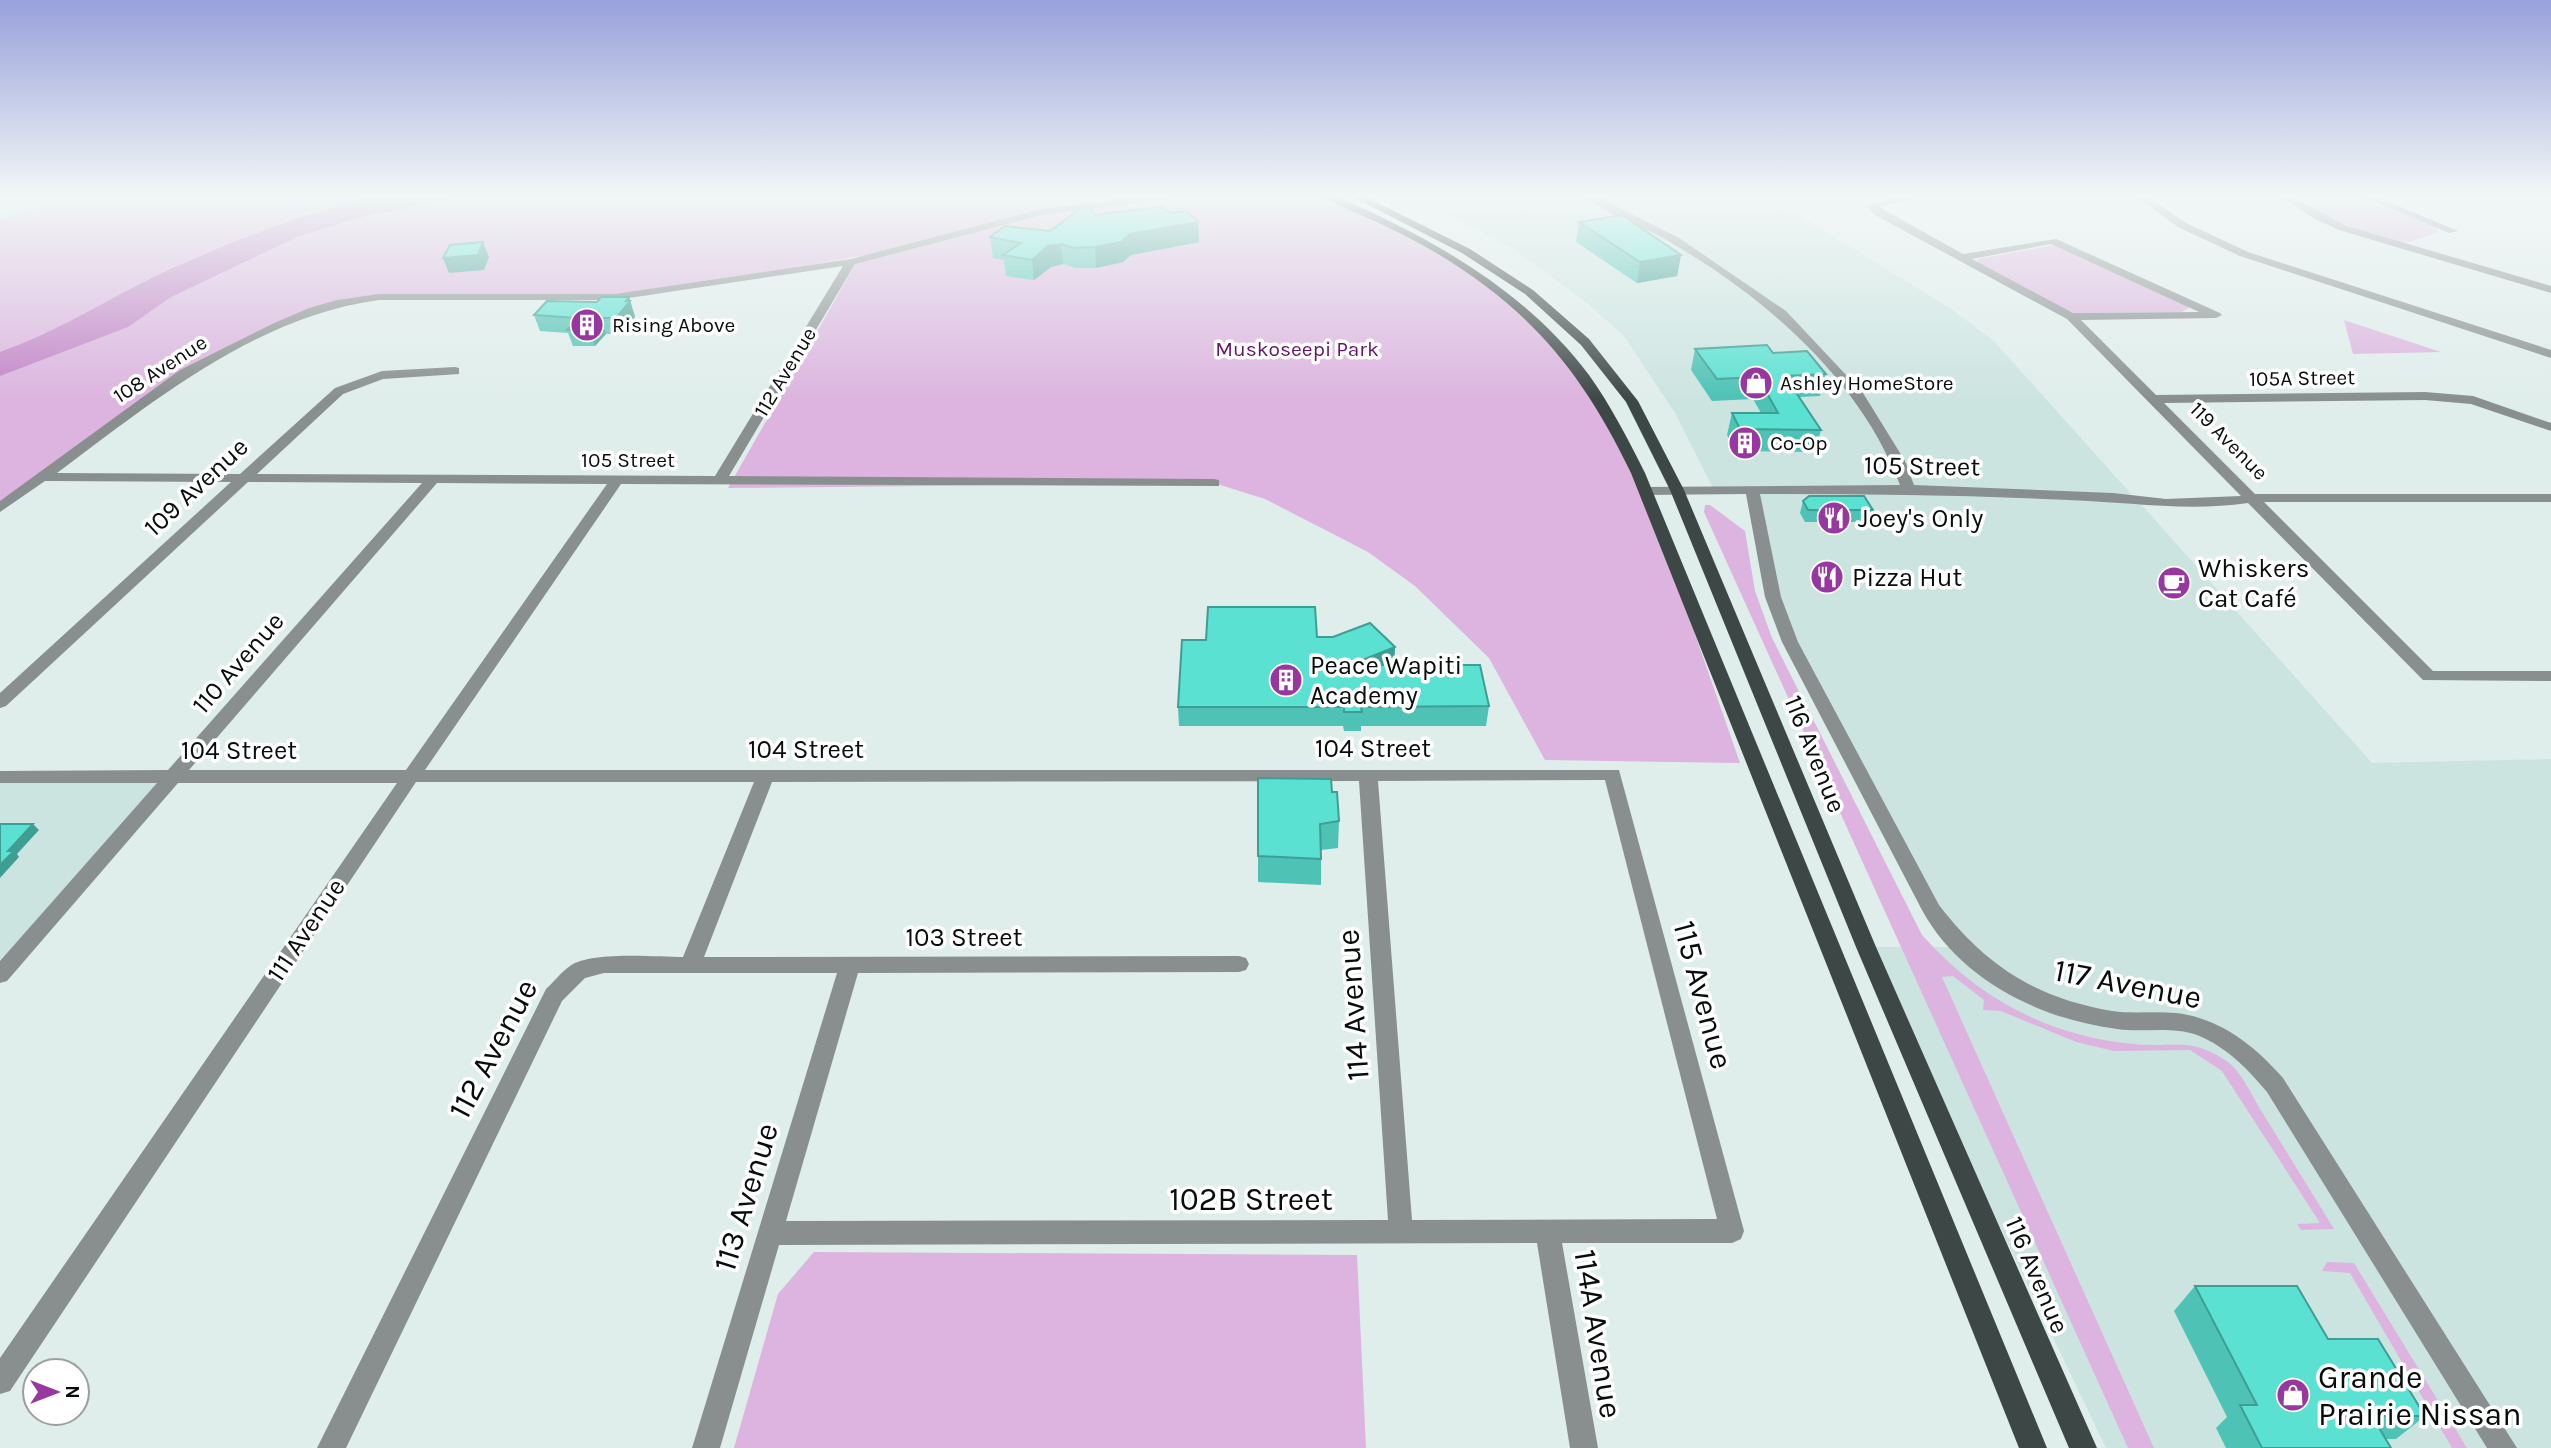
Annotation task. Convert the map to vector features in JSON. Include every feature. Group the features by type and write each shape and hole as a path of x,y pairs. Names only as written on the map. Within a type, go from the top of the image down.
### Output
{"main road":[{"path":"1460,265 1507,296 1547,331 1599,395 1626,446 2033,1448"},
{"name":"116 Avenue","path":"1487,265 1510,279 1567,324 1602,361 1632,401 1677,490 1866,947 2083,1448"}],"street":[{"name":"108 Avenue","path":"0,508 196,367 301,314 360,299 615,297 834,265"},
{"name":"112 Avenue","path":"719,482 849,265"},
{"path":"1711,265 1782,313 1858,396 1898,461 1909,489"},
{"name":"119 Avenue","path":"1973,265 2071,317 2429,676 2551,676"},
{"path":"2071,317 2216,315 2104,265"},
{"path":"2276,265 2551,354"},
{"path":"2466,265 2551,290"},
{"name":"109 Avenue","path":"0,702 339,391 364,378 388,372 455,371"},
{"name":"105A Street","path":"2154,399 2411,396 2450,398 2473,400 2551,427"},
{"name":"105 Street","path":"41,477 1214,483"},
{"name":"110 Avenue","path":"0,975 432,480"},
{"name":"111 Avenue","path":"0,1381 411,776 616,481"},
{"name":"105 Street","path":"1645,491 1909,489 2113,497 2139,502 2224,503 2254,498 2551,498"},
{"name":"117 Avenue","path":"1752,490 1773,597 1790,642 1925,898 1946,931 1982,969 2004,983 2051,1005 2117,1020 2181,1023 2230,1042 2255,1061 2275,1085 2503,1448"},
{"name":"114 Avenue","path":"1368,774 1401,1232"},
{"name":"104 Street","path":"0,777 1613,774"},
{"name":"115 Avenue","path":"1613,774 1732,1231"},
{"path":"690,966 766,775"},
{"name":"103 Street","path":"690,966 1239,964"},
{"name":"112 Avenue","path":"331,1448 554,995 578,971 604,965 690,966"},
{"name":"113 Avenue","path":"706,1448 850,965"},
{"name":"114A Avenue","path":"1548,1231 1584,1448"},
{"name":"102B Street","path":"769,1233 1732,1231"}],"shaded area":[{"path":"181,265 239,265 171,297 128,327 0,376 0,352 62,325"},
{"path":"1535,265 1879,265 1948,307 1993,340 2131,494 2116,497 2139,502 2372,763 2551,759 2551,1448 2106,1448 1866,947 1958,947 1790,642 1752,490 1714,490 1675,413 1624,336 1587,303"},
{"path":"0,777 173,777 0,975"}],"green space":[{"name":"Muskoseepi Park","path":"0,265 814,265 645,296 520,299 392,297 323,308 286,323 171,380 0,508"},
{"name":"Muskoseepi Park","path":"855,265 1460,265 1565,350 1645,491 1740,763 1545,760 1489,658 1415,586 1368,552 1265,499 1214,483 728,488"},
{"path":"1978,265 2097,265 2190,307 2182,312 2067,313"},
{"path":"2344,320 2441,352 2353,354"},
{"path":"1705,505 1710,505 1745,531 1755,591 1772,638 1922,935 1944,958 1991,996 2044,1023 2103,1040 2147,1045 2190,1045 2231,1064 2246,1084 2334,1229 2301,1230 2297,1224 2320,1223 2222,1071 2190,1050 2114,1051 2076,1042 2001,1011 1983,1010 1984,1000 1953,976 1942,977 2154,1448 2128,1448 1704,512"},
{"path":"814,1252 1357,1255 1366,1448 734,1448 778,1294"},
{"path":"2327,1262 2354,1263 2467,1448 2452,1448 2350,1273 2322,1271"}],"building":[{"path":"601,297 629,297 626,301 630,301 616,318 600,318 590,330 567,330 579,318 534,315 547,301 597,302"},
{"path":"1767,345 1773,353 1807,351 1826,374 1785,376 1821,430 1740,429 1732,413 1778,413 1758,377 1717,379 1695,349"},
{"path":"1809,496 1864,496 1873,510 1808,510 1803,501"},
{"name":"Peace Wapiti Academy","path":"1208,607 1315,607 1317,637 1333,637 1370,623 1395,647 1350,665 1480,665 1489,706 1361,707 1362,712 1344,712 1344,707 1178,707 1182,640 1206,640"},
{"path":"1258,778 1331,779 1332,792 1337,792 1339,821 1320,824 1321,859 1258,856"},
{"path":"0,824 33,824 8,851 14,851 0,865"},
{"name":"Grande Prairie Nissan","path":"2195,1286 2297,1286 2328,1339 2378,1339 2425,1416 2372,1416 2391,1448 2262,1448 2240,1405 2257,1405"}],"place":[{"name":"Rising Above","path":"587,325"},
{"name":"Ashley HomeStore","path":"1756,383"},
{"name":"Co-Op","path":"1745,443"},
{"name":"Joey's Only","path":"1834,518"},
{"name":"Pizza Hut","path":"1827,577"},
{"name":"Whiskers Cat Café","path":"2174,583"},
{"name":"Peace Wapiti Academy","path":"1286,680"},
{"name":"Grande Prairie Nissan","path":"2293,1395"}]}
